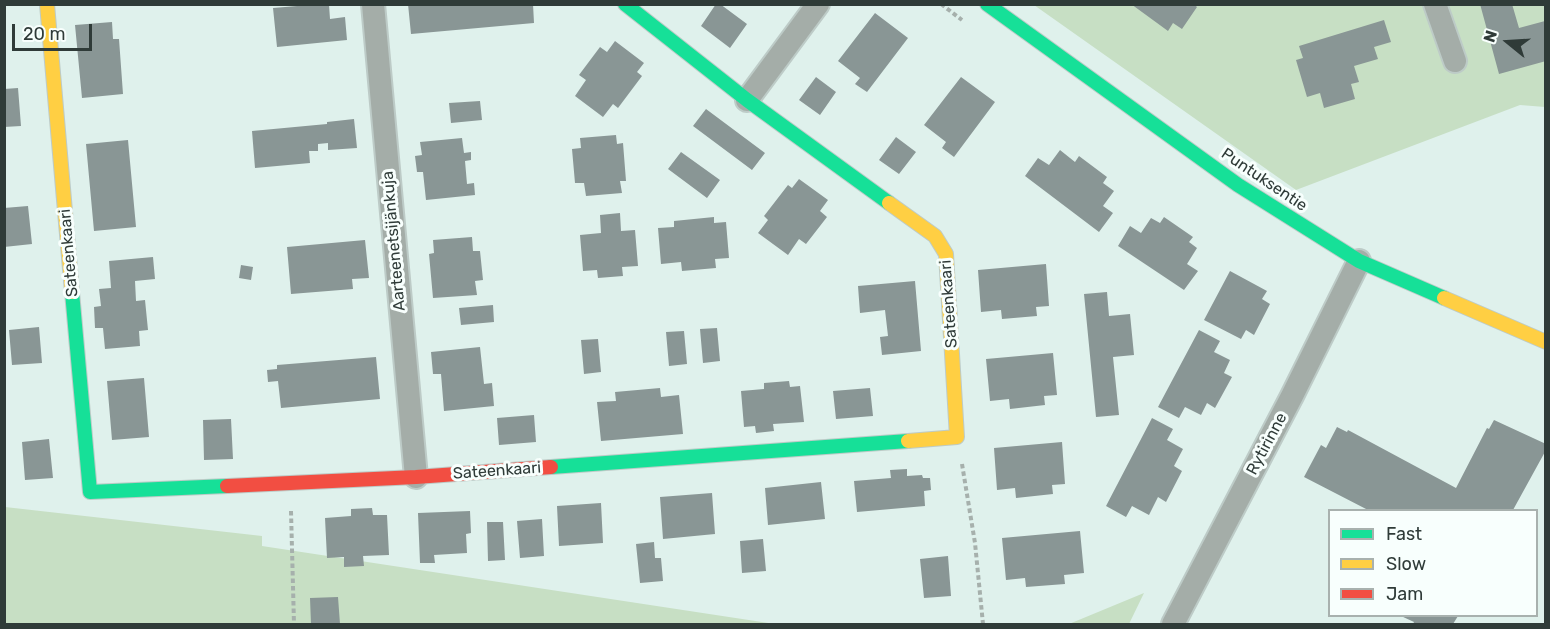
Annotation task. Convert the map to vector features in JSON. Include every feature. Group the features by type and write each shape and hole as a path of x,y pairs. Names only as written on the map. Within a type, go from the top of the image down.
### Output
{"street":[{"name":"Sateenkaari","path":"47,4 90,492 416,477 957,437 946,254 934,236 747,100 625,4"},
{"name":"Aarteenetsijänkuja","path":"373,4 416,477"},
{"path":"747,100 818,4"},
{"name":"Puntuksentie","path":"987,4 1238,184 1359,261 1545,342"},
{"path":"1435,4 1455,61"},
{"name":"Rytirinne","path":"1173,624 1292,396 1359,261"}],"path":[{"path":"957,437 975,543 983,624"},
{"path":"291,483 294,624"}],"green space":[{"path":"1034,5 1545,5 1545,107 1520,105 1296,190"},
{"path":"5,507 262,536 262,546 775,624 5,624"},
{"path":"1144,593 1129,624 1069,624"}],"building":[{"path":"408,4 533,4 534,23 411,34"},
{"path":"716,4 720,4 747,24 730,48 701,26"},
{"path":"1131,4 1194,4 1197,7 1182,29 1173,23 1168,31"},
{"path":"1480,4 1512,4 1519,28 1545,21 1546,61 1499,74"},
{"path":"329,5 330,19 345,17 347,40 277,47 273,8"},
{"path":"875,13 908,38 867,92 855,84 860,78 838,61"},
{"path":"1384,20 1391,42 1374,47 1378,59 1354,66 1359,82 1351,84 1355,99 1324,108 1320,93 1307,97 1296,60 1303,58 1299,46"},
{"path":"112,22 113,39 119,39 123,94 82,98 75,25"},
{"path":"615,41 644,63 637,72 642,76 618,108 613,104 603,117 575,96 586,80 579,75 600,47 607,52"},
{"path":"816,77 836,92 820,115 799,100"},
{"path":"961,77 995,102 954,157 942,148 946,142 924,125"},
{"path":"18,88 21,126 4,127 4,89"},
{"path":"480,101 482,120 451,123 449,103"},
{"path":"706,109 765,153 752,170 693,126"},
{"path":"354,119 357,148 328,150 328,143 318,144 318,151 309,151 310,163 255,168 252,131 327,124 327,122"},
{"path":"616,135 617,144 623,143 626,181 620,181 622,193 586,196 584,183 575,183 572,149 581,148 580,138"},
{"path":"896,137 916,152 899,174 879,160"},
{"path":"462,138 464,153 471,152 471,160 465,161 467,184 474,183 475,195 426,200 423,172 417,172 415,156 422,155 420,142"},
{"path":"128,140 136,227 94,231 86,144"},
{"path":"1060,150 1075,162 1079,156 1107,177 1103,183 1114,191 1103,206 1113,213 1099,232 1025,176 1038,158 1049,165"},
{"path":"681,152 720,180 707,198 668,169"},
{"path":"799,179 828,200 820,211 827,217 806,244 799,239 788,255 758,233 768,220 764,216 788,185 792,188"},
{"path":"28,206 32,244 4,247 4,208"},
{"path":"620,213 621,231 635,230 638,266 622,267 623,276 598,278 597,270 583,271 580,235 601,233 600,215"},
{"path":"714,217 714,223 726,222 729,258 715,259 716,268 682,271 681,262 661,264 658,228 674,227 674,221"},
{"path":"1164,217 1193,237 1189,242 1197,248 1187,264 1198,271 1184,290 1118,246 1130,226 1141,233 1151,218 1160,223"},
{"path":"472,237 473,251 480,251 483,280 475,281 477,295 433,298 429,254 434,253 433,240"},
{"path":"365,240 369,278 352,279 353,289 291,294 287,247"},
{"path":"153,257 155,279 135,281 136,301 145,300 148,330 139,331 140,346 105,349 103,328 95,328 94,307 101,306 99,289 111,288 109,261"},
{"path":"1046,264 1049,306 1036,307 1037,316 1002,319 1001,310 981,312 978,270"},
{"path":"241,265 253,267 251,280 239,278"},
{"path":"1230,271 1267,291 1262,299 1270,304 1254,335 1246,330 1241,339 1204,320"},
{"path":"915,281 921,351 882,355 880,337 888,336 885,310 860,313 858,286"},
{"path":"1107,292 1109,316 1130,314 1134,355 1113,357 1119,415 1096,417 1084,294"},
{"path":"493,305 494,322 461,325 459,308"},
{"path":"39,327 42,363 12,365 9,330"},
{"path":"717,328 720,361 703,363 700,329"},
{"path":"1199,330 1220,341 1214,352 1230,360 1224,373 1232,377 1215,408 1207,403 1201,415 1185,407 1179,418 1158,407"},
{"path":"684,331 687,364 669,366 666,332"},
{"path":"598,339 601,372 584,374 581,340"},
{"path":"480,347 484,384 492,383 494,406 444,411 441,374 433,374 431,352"},
{"path":"1053,353 1057,395 1044,396 1045,405 1010,409 1009,399 990,401 986,359"},
{"path":"376,357 380,399 281,408 278,381 268,382 267,370 277,369 277,365"},
{"path":"144,378 149,437 112,440 107,381"},
{"path":"789,381 790,387 800,386 804,422 773,424 774,431 756,433 755,426 744,427 741,391 764,389 764,383"},
{"path":"660,388 661,397 679,395 683,434 601,441 597,402 616,401 615,392"},
{"path":"870,388 873,416 836,419 833,391"},
{"path":"534,415 536,442 499,445 497,418"},
{"path":"1152,418 1173,429 1167,440 1183,449 1174,466 1182,471 1166,502 1158,497 1149,515 1132,506 1126,517 1106,506"},
{"path":"231,419 233,459 204,460 203,420"},
{"path":"1494,420 1546,444 1546,450 1514,509 1366,509 1304,477 1321,445 1326,448 1337,427 1347,432 1348,430 1456,488 1487,428 1489,429"},
{"path":"49,439 53,478 25,480 22,442"},
{"path":"1062,442 1065,484 1052,485 1053,494 1016,498 1015,488 997,490 994,448"},
{"path":"907,469 907,476 922,475 923,478 930,478 931,490 924,491 925,506 857,512 854,481 891,478 890,470"},
{"path":"821,482 825,519 768,525 765,488"},
{"path":"712,493 715,534 663,539 660,497"},
{"path":"601,503 603,543 559,546 557,506"},
{"path":"372,508 373,515 387,515 389,555 363,556 364,566 344,567 344,557 327,558 325,518 351,516 351,509"},
{"path":"470,511 471,533 466,534 467,553 434,555 435,563 420,563 418,513"},
{"path":"542,519 544,556 520,558 517,521"},
{"path":"487,522 503,522 505,560 488,561"},
{"path":"1080,531 1084,573 1064,575 1065,584 1026,587 1025,578 1006,580 1002,538"},
{"path":"763,539 766,571 742,573 740,541"},
{"path":"654,542 655,558 661,558 663,581 640,583 636,544"},
{"path":"948,556 951,596 924,598 920,559"},
{"path":"338,597 340,624 311,624 310,598"},
{"path":"1403,617 1457,617 1453,624 1413,624 1414,622"}],"traffic: fast":[{"path":"625,4 747,100 889,203"},
{"path":"987,4 1238,185 1359,261 1444,298"},
{"path":"72,292 90,492 227,486"},
{"path":"551,467 908,441"}],"traffic: slow":[{"path":"47,4 72,292"},
{"path":"889,203 935,236 946,254 957,437 908,441"},
{"path":"1444,298 1546,342"}],"traffic: jam":[{"path":"227,486 416,477 551,467"}]}
